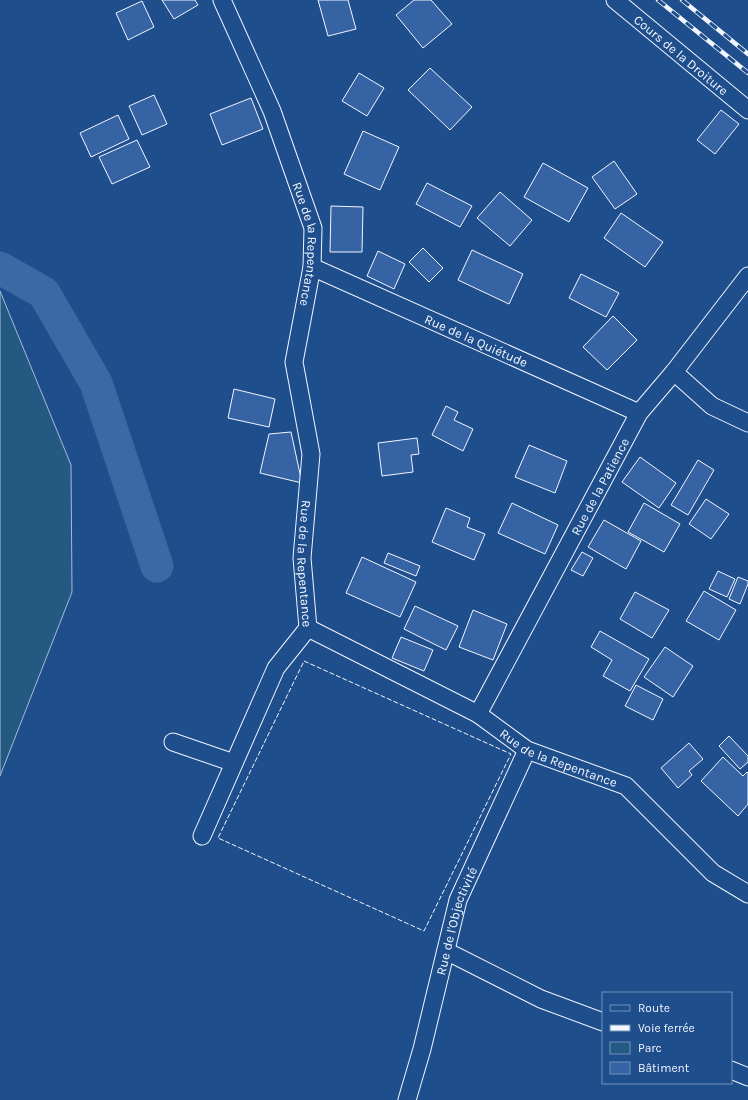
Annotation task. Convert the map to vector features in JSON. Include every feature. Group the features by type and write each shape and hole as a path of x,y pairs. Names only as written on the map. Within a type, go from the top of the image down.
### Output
{"street":[{"name":"Rue de la Repentance","path":"222,0 272,111 313,228 312,267 294,362 310,454 302,558 308,628 478,714 527,750 626,786 713,872 748,894"},
{"name":"Cours de la Droiture","path":"615,0 748,110"},
{"name":"Rue de la Quiétude","path":"312,267 639,413"},
{"name":"Rue de la Patience","path":"478,714 639,413 674,372 748,276"},
{"path":"674,372 712,406 748,423"},
{"path":"202,836 276,668 308,628"},
{"path":"173,742 234,763"},
{"name":"Rue de l'Objectivité","path":"407,1100 422,1050 458,900 527,750"},
{"path":"446,951 541,999 602,1022"},
{"path":"732,1070 748,1077"}],"green space":[{"path":"0,291 71,465 72,592 0,776"}],"building":[{"path":"162,0 195,0 198,5 174,19"},
{"path":"318,0 348,0 356,29 328,36"},
{"path":"414,0 431,0 452,24 423,48 396,15"},
{"path":"142,1 154,27 128,40 116,13"},
{"path":"430,68 472,107 450,130 408,90"},
{"path":"359,73 384,88 367,116 342,101"},
{"path":"154,95 167,124 142,135 129,106"},
{"path":"251,98 263,129 222,145 210,114"},
{"path":"721,110 739,124 715,154 697,140"},
{"path":"118,115 129,139 91,157 80,133"},
{"path":"363,131 399,147 380,190 344,174"},
{"path":"137,140 150,167 112,184 99,157"},
{"path":"614,161 637,194 615,209 592,177"},
{"path":"543,163 588,188 569,222 524,197"},
{"path":"427,183 472,206 460,227 416,204"},
{"path":"500,192 532,220 510,246 477,218"},
{"path":"331,206 363,207 362,252 330,252"},
{"path":"621,213 663,242 645,267 604,238"},
{"path":"423,248 443,268 429,282 409,262"},
{"path":"472,250 523,274 509,304 458,280"},
{"path":"378,251 405,264 394,289 367,276"},
{"path":"581,274 619,293 606,317 569,298"},
{"path":"613,316 637,340 607,370 583,347"},
{"path":"234,389 275,399 269,427 228,418"},
{"path":"446,406 458,412 454,420 473,429 463,451 432,435"},
{"path":"291,432 302,483 260,473 269,434"},
{"path":"417,438 419,454 411,455 413,472 382,476 378,443"},
{"path":"529,445 567,461 555,493 515,477"},
{"path":"640,457 676,483 659,508 622,482"},
{"path":"698,460 714,470 688,515 671,505"},
{"path":"706,499 729,514 711,539 689,524"},
{"path":"512,503 558,525 545,554 498,533"},
{"path":"644,503 680,524 664,552 628,532"},
{"path":"446,508 470,518 467,527 485,534 474,560 432,542"},
{"path":"604,520 641,541 626,569 588,547"},
{"path":"582,552 593,558 583,576 571,570"},
{"path":"388,553 420,566 416,576 384,563"},
{"path":"362,557 416,582 400,617 346,593"},
{"path":"718,571 735,579 727,597 709,589"},
{"path":"738,577 748,581 740,604 729,599"},
{"path":"704,591 736,610 719,640 686,621"},
{"path":"635,592 669,610 652,638 620,619"},
{"path":"415,606 458,626 446,650 404,629"},
{"path":"473,610 507,624 493,660 459,647"},
{"path":"600,631 649,659 630,691 603,676 612,660 591,647"},
{"path":"401,637 433,650 424,671 392,658"},
{"path":"665,647 693,666 673,697 644,677"},
{"path":"636,685 663,699 653,720 625,706"},
{"path":"729,736 748,756 748,762 740,769 719,746"},
{"path":"689,743 703,759 689,771 692,775 678,788 661,768"},
{"path":"723,757 743,776 747,772 748,773 748,804 738,816 701,781"}],"waterway":[{"path":"0,268 44,293 96,383 157,566"}],"railway":[{"path":"658,0 748,73"},
{"path":"682,0 748,54"}],"fence":[{"path":"304,661 511,754 424,931 218,838 304,661"}]}
